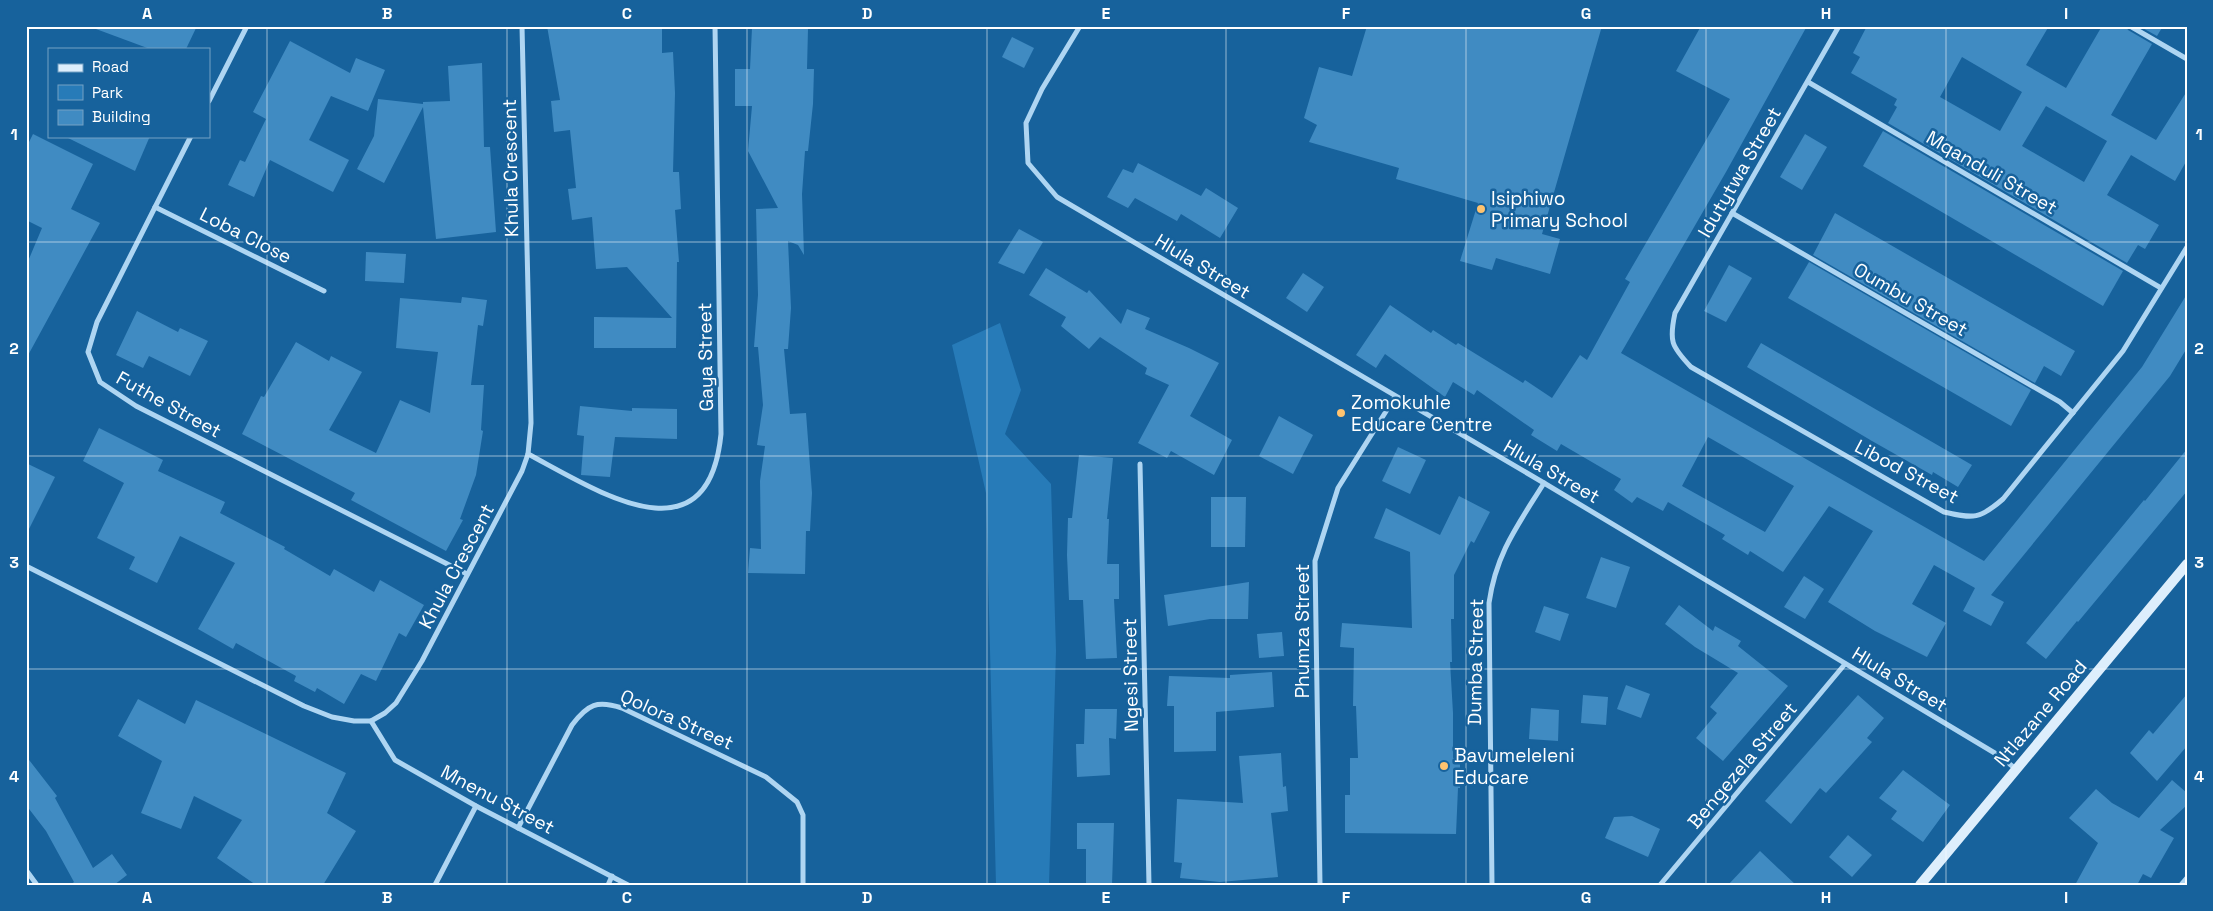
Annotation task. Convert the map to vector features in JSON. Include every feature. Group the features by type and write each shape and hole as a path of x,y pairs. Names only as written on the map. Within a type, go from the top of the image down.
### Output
{"street":[{"path":"210,99 247,26"},
{"name":"Khula Crescent","path":"371,721 385,713 396,703 409,684 505,506 528,454 530,413 522,26"},
{"name":"Gaya Street","path":"528,454 588,486 631,504 656,510 680,507 702,492 712,474 719,456 721,434 715,26"},
{"name":"Hlula Street","path":"1080,26 1042,89 1026,123 1028,163 1057,197 1544,483 1998,755 2016,769"},
{"name":"Idutytwa Street","path":"1670,334 1675,313 1839,26"},
{"path":"2130,26 2187,59"},
{"name":"Mqanduli Street","path":"1808,82 2161,288"},
{"name":"Futhe Street","path":"190,138 97,322 88,352 100,382 136,406 467,574"},
{"name":"Loba Close","path":"155,207 324,291"},
{"name":"Oumbu Street","path":"1732,213 2060,402 2073,413"},
{"name":"Libod Street","path":"1670,334 1676,352 1691,367 1944,512 1965,517 1987,513 2003,499 2124,351 2187,247"},
{"name":"Phumza Street","path":"1320,885 1315,562 1338,488 1395,397"},
{"name":"Ngesi Street","path":"1140,464 1149,885"},
{"name":"Dumba Street","path":"1492,885 1489,603 1492,582 1501,556 1544,483"},
{"name":"Ntlazane Road","path":"1920,885 2187,564"},
{"path":"26,566 304,706 332,717 354,721 371,721"},
{"name":"Bengezela Street","path":"1660,885 1845,664"},
{"name":"Qolora Street","path":"518,828 572,725 583,711 595,704 608,704 622,708 766,777 797,802 803,815 803,885"},
{"name":"Mnenu Street","path":"371,721 395,760 476,806 628,885"},
{"path":"435,885 476,806"},
{"path":"26,870 37,885"},
{"path":"608,885 612,876"},
{"path":"2181,885 2187,878"}],"green space":[{"path":"1000,323 1021,390 1005,434 1051,484 1056,651 1049,885 996,885 986,493 952,345"}],"building":[{"path":"96,26 197,26 186,48 147,48 96,29"},
{"path":"547,26 662,26 662,53 673,52 675,93 673,172 679,172 681,209 675,210 679,262 677,262 676,348 594,348 594,317 672,318 627,267 596,269 592,217 572,220 568,189 576,188 570,130 554,132 551,101 560,100"},
{"path":"1367,26 1602,26 1542,234 1560,239 1550,274 1496,258 1492,270 1460,261 1478,203 1396,179 1399,168 1309,142 1317,125 1304,118 1319,67 1352,76"},
{"path":"1701,26 1807,26 1726,172 1621,353 1984,561 2142,367 2187,294 2187,348 2170,376 1991,595 2004,602 1991,626 1963,611 1975,588 1934,565 1912,604 1946,623 1927,657 1875,631 1828,602 1873,531 1829,506 1783,572 1750,551 1748,555 1722,539 1725,535 1668,502 1663,511 1637,497 1632,503 1614,490 1621,479 1561,444 1557,451 1531,435 1534,430 1477,390 1474,395 1453,382 1445,397 1385,354 1376,368 1356,355 1390,305 1431,333 1433,330 1456,345 1458,343 1523,383 1525,380 1552,398 1580,355 1587,360 1630,282 1625,279 1730,99 1676,71","holes":["1708,437 1794,486 1765,532 1682,486"]},
{"path":"1867,26 2049,26 2026,65 2066,88 2102,26 2126,26 2128,30 2152,44 2111,115 2156,140 2187,91 2187,160 2175,181 2131,155 2107,195 2159,225 2145,249 2138,245 2127,263 1888,123 1897,107 1894,105 1897,99 1851,73 1860,57 1853,53","holes":["1962,57 2022,92 2000,131 1940,97","2046,106 2107,141 2084,182 2022,146"]},
{"path":"2139,26 2163,26 2157,36"},
{"path":"752,28 808,29 807,69 814,69 813,104 808,151 805,151 802,194 804,255 798,245 788,241 791,308 788,349 784,349 790,414 806,413 812,493 810,531 806,531 805,574 748,573 750,548 761,549 760,481 765,446 757,445 763,405 758,347 754,347 758,295 756,209 778,208 748,151 752,106 735,106 735,69 750,69"},
{"path":"1012,37 1034,48 1024,68 1002,57"},
{"path":"290,41 350,73 356,58 385,70 368,111 331,96 309,140 349,160 333,192 270,160 254,197 228,185 240,160 245,162 266,119 253,112"},
{"path":"482,63 484,147 490,147 496,232 436,239 423,107 384,183 357,169 374,136 378,99 423,104 423,102 450,101 448,66"},
{"path":"1883,131 2123,271 2103,306 1863,166"},
{"path":"33,134 93,164 71,209 100,223 26,359 26,266 42,228 26,220 26,148"},
{"path":"1805,134 1827,147 1802,190 1780,177"},
{"path":"68,138 149,138 135,171"},
{"path":"1138,163 1201,196 1206,188 1238,208 1220,238 1181,214 1177,221 1135,198 1128,208 1107,197 1123,169 1133,173"},
{"path":"1835,213 2075,351 2061,376 2044,366 2035,383 1813,255"},
{"path":"1019,229 1043,242 1024,274 998,263"},
{"path":"366,252 406,254 404,283 365,281"},
{"path":"1809,262 2031,390 2011,426 1788,298"},
{"path":"1729,265 1752,278 1726,322 1704,311"},
{"path":"1046,268 1087,293 1089,290 1121,324 1127,309 1150,318 1145,329 1219,363 1190,416 1232,440 1214,475 1171,451 1167,458 1138,443 1169,385 1145,374 1147,368 1100,337 1089,349 1061,326 1066,317 1029,295"},
{"path":"1303,273 1324,287 1307,312 1286,298"},
{"path":"462,297 487,300 483,326 478,325 471,385 484,385 481,430 483,431 476,475 460,519 463,520 446,551 351,500 355,493 242,434 261,396 264,397 296,342 329,361 331,356 362,372 329,430 376,453 400,400 430,413 438,352 396,348 400,298 461,303"},
{"path":"137,311 178,332 180,328 208,341 190,376 149,356 143,368 116,355"},
{"path":"1761,343 1972,465 1958,487 1933,472 1932,475 1872,441 1747,367"},
{"path":"580,406 632,411 632,408 677,409 677,439 615,437 610,477 581,475 584,436 577,435"},
{"path":"1279,416 1313,435 1293,474 1259,456"},
{"path":"99,428 163,460 158,471 225,502 220,513 285,547 284,549 330,576 334,569 374,592 380,580 424,605 406,637 399,633 376,681 361,674 344,704 317,688 315,692 294,681 296,676 236,643 233,649 198,629 235,563 180,536 157,583 129,569 135,557 97,538 124,483 83,461"},
{"path":"1398,447 1426,460 1410,494 1382,481"},
{"path":"2187,449 2187,491 2046,659 2026,643"},
{"path":"1079,455 1113,458 1107,519 1109,519 1107,564 1119,564 1119,599 1114,599 1117,658 1086,659 1083,600 1069,600 1068,518 1072,518"},
{"path":"26,463 55,477 26,535"},
{"path":"1459,496 1490,512 1474,543 1471,541 1454,575 1454,619 1451,619 1452,662 1450,662 1453,758 1460,757 1460,788 1458,788 1456,834 1345,833 1345,795 1350,795 1350,758 1358,758 1356,706 1353,706 1354,648 1340,647 1342,623 1412,628 1410,552 1374,538 1386,508 1440,535"},
{"path":"1211,497 1246,497 1245,547 1211,547"},
{"path":"1601,557 1630,567 1616,608 1586,598"},
{"path":"1804,576 1824,589 1805,619 1784,607"},
{"path":"1249,582 1248,619 1210,619 1168,626 1164,595"},
{"path":"1679,605 1713,631 1715,626 1741,641 1738,646 1788,686 1723,761 1696,738 1717,713 1710,707 1738,673 1695,647 1665,624"},
{"path":"1544,606 1569,614 1560,641 1535,632"},
{"path":"1282,632 1284,656 1259,658 1257,634"},
{"path":"1272,672 1274,707 1216,712 1216,751 1174,752 1174,706 1167,706 1169,676 1230,678 1230,675"},
{"path":"1626,685 1650,694 1641,718 1617,709"},
{"path":"2187,694 2187,746 2157,781 2130,753 2149,730 2153,734"},
{"path":"1583,695 1608,697 1606,725 1581,723"},
{"path":"1858,695 1884,718 1867,738 1872,742 1826,793 1820,788 1791,824 1765,801"},
{"path":"138,699 185,724 196,700 346,773 327,813 356,831 323,885 256,885 217,858 242,820 194,796 181,829 141,813 162,761 118,736"},
{"path":"1531,708 1559,710 1558,741 1529,739"},
{"path":"1085,709 1117,709 1116,739 1109,738 1110,775 1077,777 1076,744 1084,744"},
{"path":"1281,753 1283,787 1286,786 1288,811 1271,813 1278,877 1220,882 1180,878 1182,863 1174,862 1177,799 1243,803 1239,756"},
{"path":"26,756 57,796 55,798 93,868 112,854 127,875 114,885 70,885 74,882 46,831 26,805"},
{"path":"1903,770 1950,805 1923,842 1891,819 1897,811 1879,798"},
{"path":"2172,780 2187,793 2187,805 2160,830 2174,838 2151,878 2143,874 2137,885 2075,885 2098,843 2069,818 2096,789 2112,803 2139,818"},
{"path":"1632,816 1660,829 1648,857 1605,838 1614,817"},
{"path":"1077,823 1114,823 1112,885 1086,885 1086,849 1077,849"},
{"path":"1848,835 1872,855 1852,877 1829,857"},
{"path":"1760,851 1796,885 1728,885"}],"place":[{"name":"Isiphiwo Primary School","path":"1481,209"},
{"name":"Zomokuhle Educare Centre","path":"1341,413"},
{"name":"Bavumeleleni Educare","path":"1444,766"}]}
